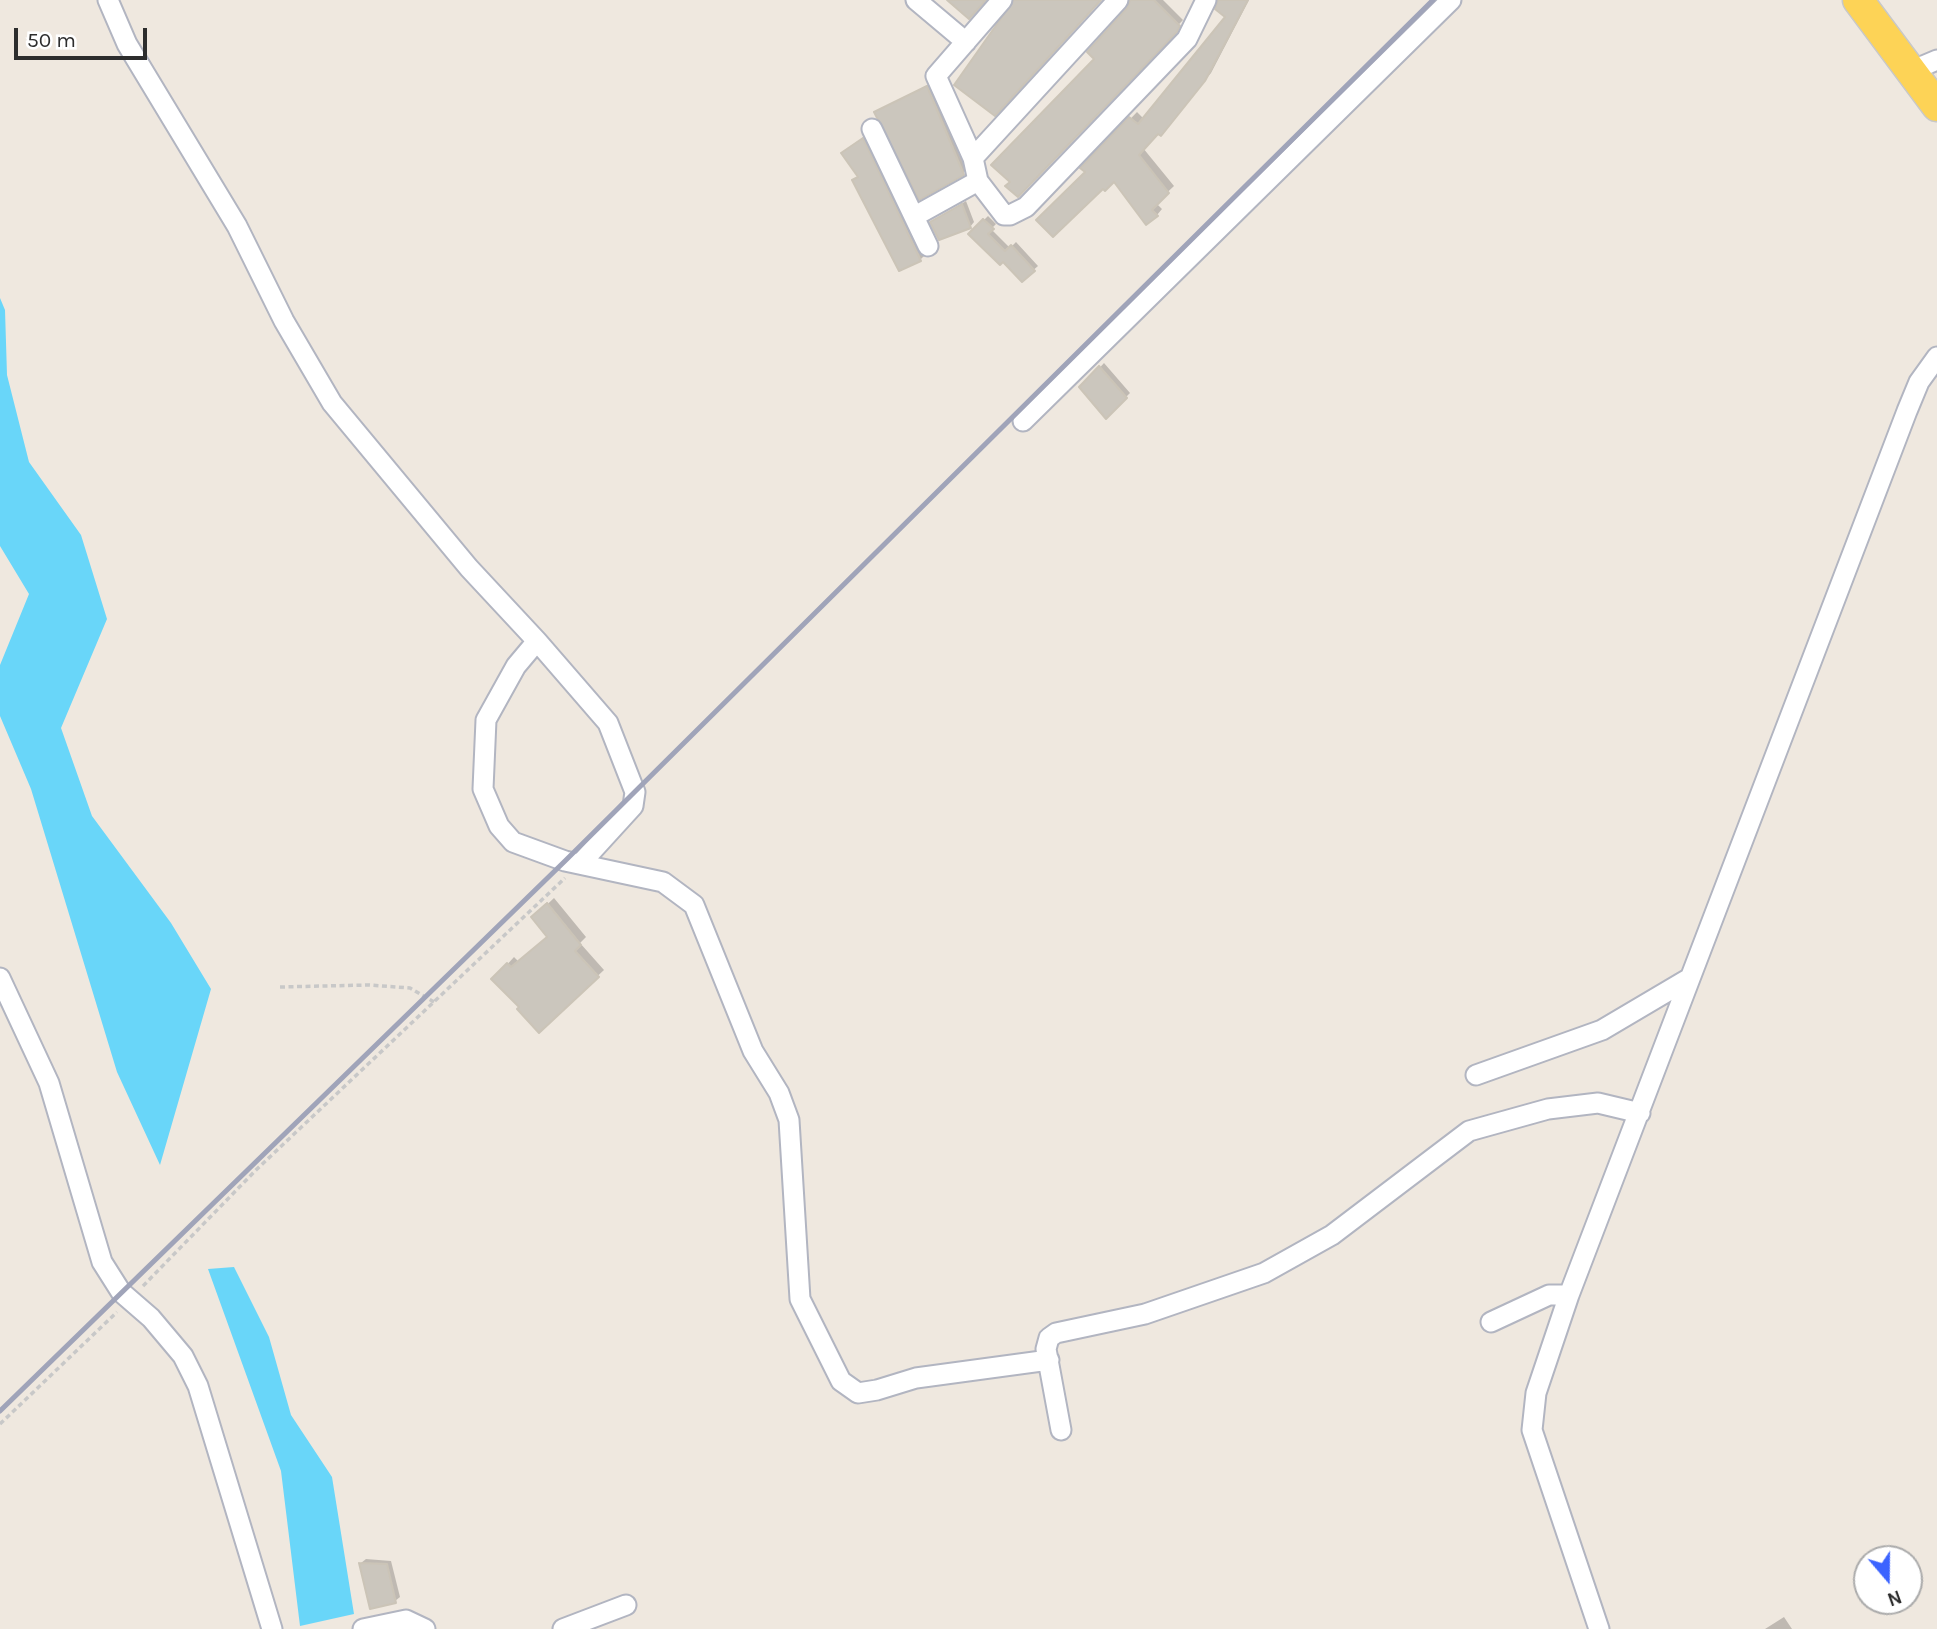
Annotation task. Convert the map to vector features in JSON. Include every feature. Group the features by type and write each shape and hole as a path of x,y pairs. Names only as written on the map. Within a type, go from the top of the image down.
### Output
{"main road":[{"path":"1858,0 1924,65 1937,106"}],"street":[{"path":"108,0 127,44 237,226 284,321 332,403 469,568 608,723 635,792 633,806 581,863"},
{"path":"916,0 966,42"},
{"path":"1002,0 936,76 973,158 978,181 1004,215 1019,212 1186,39 1206,0"},
{"path":"973,158 1118,0"},
{"path":"1023,421 1451,0"},
{"path":"872,129 928,246"},
{"path":"915,216 978,181"},
{"path":"1599,1629 1532,1430 1536,1393 1569,1295 1915,391 1937,356"},
{"path":"537,641 516,666 486,720 483,789 499,826 513,842 565,861 663,882 694,905 753,1051 779,1093 789,1121 800,1299 841,1381 858,1393 916,1378 1049,1360"},
{"path":"0,978 49,1083 102,1262 121,1292 151,1318 183,1356 198,1386 272,1629"},
{"path":"1476,1075 1602,1030 1690,978"},
{"path":"1060,1430 1046,1344 1056,1333 1145,1314 1275,1266 1332,1236 1469,1131 1548,1110 1598,1103 1640,1113"},
{"path":"1491,1322 1544,1297 1569,1295"},
{"path":"563,1629 626,1605"},
{"path":"363,1629 406,1620 425,1629"}],"path":[{"path":"0,1424 130,1299 256,1170 581,863"},
{"path":"280,987 369,985 410,988 434,1002"}],"water":[{"path":"0,298 5,310 7,375 29,462 81,535 107,619 61,728 92,816 171,923 211,989 160,1165 117,1072 31,789 0,716 0,665 29,594 0,546"},
{"path":"234,1267 269,1337 291,1415 332,1477 354,1614 300,1626 281,1471 208,1269"}],"building":[{"path":"947,0 986,0 969,19"},
{"path":"1014,0 1101,0 995,116 954,85"},
{"path":"1130,0 1154,0 1180,26 1177,32 1018,197 1005,186 1010,182 991,165 1094,59 1087,52 1127,8"},
{"path":"1218,0 1248,0 1205,81 1161,136 1158,134 1139,155 1169,193 1152,210 1158,216 1146,225 1114,182 1105,191 1103,189 1053,237 1036,220 1085,172 1080,168 1129,117 1138,124 1225,17 1215,9"},
{"path":"927,86 964,175 919,200 874,112"},
{"path":"863,138 921,261 899,271 852,180 858,177 841,153"},
{"path":"962,204 971,228 939,240 930,222"},
{"path":"983,219 994,229 988,234 1005,251 1011,245 1035,271 1022,282 1003,262 1000,265 968,234"},
{"path":"1099,366 1127,398 1106,419 1079,387"},
{"path":"547,903 581,945 575,951 599,977 539,1033 517,1009 519,1007 491,979 507,963 511,967 547,937 531,917"},
{"path":"359,1563 387,1564 396,1603 370,1609"}],"railway":[{"path":"0,1411 565,861 1433,0"}]}
